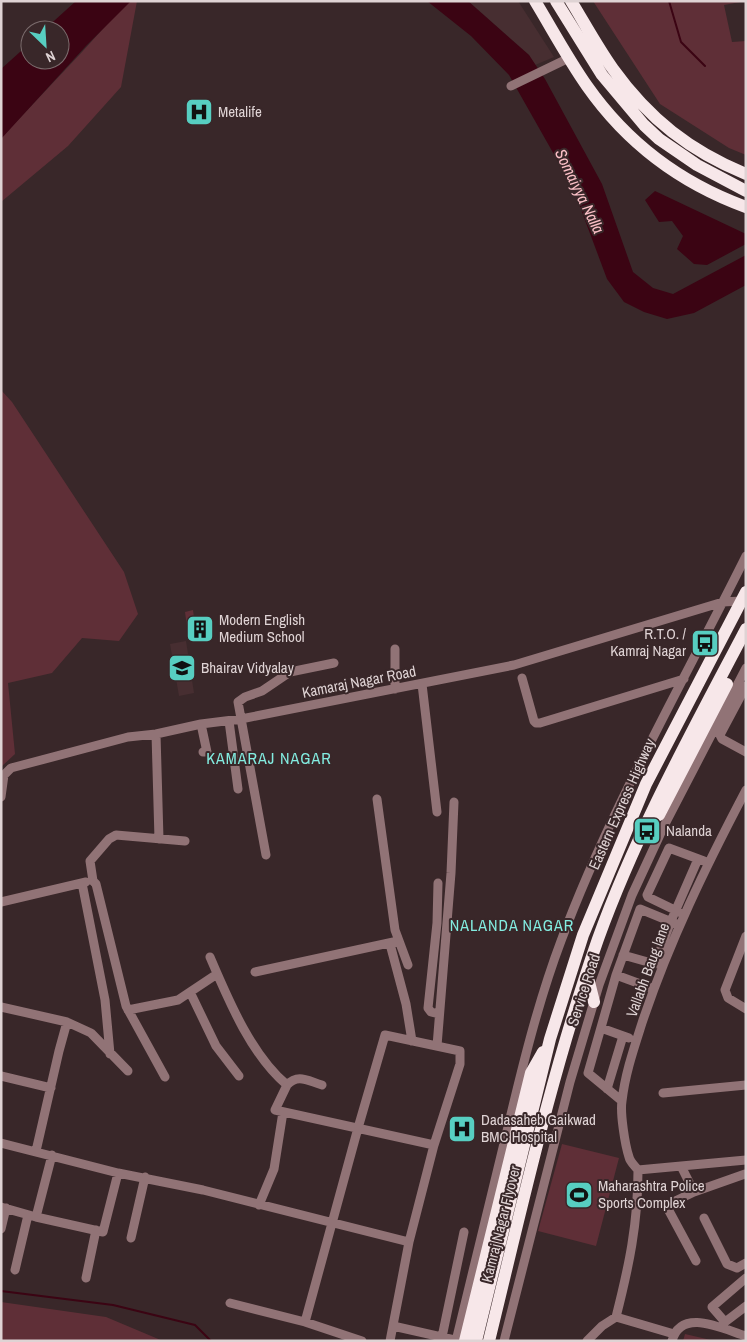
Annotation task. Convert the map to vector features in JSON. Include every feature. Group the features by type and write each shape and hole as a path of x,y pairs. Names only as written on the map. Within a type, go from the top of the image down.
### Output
{"highway":[{"path":"535,1 569,58 601,104 631,138 648,153 687,181 712,194 746,207"},
{"path":"556,1 602,75 644,125 659,139 697,166 746,191"},
{"path":"571,1 612,68 652,116 704,155 746,174"},
{"name":"Eastern Express Highway","path":"550,1039 583,935 646,784 744,596"},
{"name":"Eastern Express Highway","path":"569,1030 598,940 627,865 667,780 746,629"},
{"path":"627,865 649,837 746,646"},
{"path":"587,974 594,1002"},
{"path":"497,1341 561,1081 569,1030"},
{"name":"Kamraj Nagar Flyover","path":"489,1341 556,1071 569,1030"},
{"path":"465,1341 531,1073 550,1039"},
{"name":"Kamraj Nagar Flyover","path":"476,1341 550,1039"}],"street":[{"path":"512,86 569,58"},
{"path":"393,1326 457,1341 519,1082 537,1014 560,942 588,871 617,809 746,556"},
{"name":"Kamaraj Nagar Road","path":"1,797 4,775 11,768 128,737 242,719 514,665 744,596"},
{"path":"395,649 395,689"},
{"path":"266,855 238,704 240,699 262,691 290,672 334,663"},
{"name":"Service Road","path":"504,1341 570,1082 594,1002 632,896 664,826 746,668"},
{"path":"522,678 534,721 540,724 684,679"},
{"path":"422,684 437,812"},
{"path":"746,686 720,735 722,739 746,752"},
{"path":"228,721 238,789"},
{"path":"201,724 207,752 203,752"},
{"path":"156,734 159,839"},
{"name":"Vallabh Baug lane","path":"638,1170 629,1159 622,1112 622,1101 637,1041 675,923 746,790"},
{"path":"377,799 395,930 394,942 412,1041"},
{"path":"436,1046 441,1006 451,873 454,802"},
{"path":"165,1077 128,1010 96,884 93,881 90,861 112,836 120,835 185,841"},
{"path":"698,859 680,913 648,897 670,848 708,862"},
{"path":"1,902 93,881"},
{"path":"82,883 104,1000 110,1054"},
{"path":"438,883 437,923 428,1008 431,1012 439,1014"},
{"path":"622,1101 588,1073 616,975 623,955 640,909 675,923 655,964 623,955"},
{"path":"746,936 725,990 728,998 746,1009"},
{"path":"394,942 408,964"},
{"path":"255,972 394,942"},
{"path":"210,957 240,1021 274,1074 288,1085"},
{"path":"128,1010 174,1002 218,974"},
{"path":"616,975 654,988"},
{"path":"190,992 216,1046 239,1076"},
{"path":"1,1007 67,1022 91,1033 128,1071"},
{"path":"36,1151 67,1022"},
{"path":"601,1028 637,1041"},
{"path":"305,1322 385,1036 460,1051 460,1064 434,1145 409,1242 390,1341"},
{"path":"608,1089 623,1036"},
{"path":"1,1076 51,1088"},
{"path":"322,1085 298,1078 292,1080 275,1110 434,1145"},
{"path":"663,1093 746,1085"},
{"path":"259,1205 274,1169 283,1112"},
{"path":"1,1143 118,1173 145,1177 409,1242"},
{"path":"15,1270 52,1155"},
{"path":"587,1341 602,1326 616,1317 629,1265 636,1223 638,1170 742,1161 746,1174 694,1192 669,1204 668,1209 696,1261"},
{"path":"681,1166 694,1192"},
{"path":"1,1229 4,1208 103,1232 118,1173"},
{"path":"131,1238 145,1177"},
{"path":"704,1218 728,1264 737,1268 746,1263"},
{"path":"86,1278 96,1230"},
{"path":"442,1337 464,1232"},
{"path":"746,1278 712,1307 725,1322 746,1306"},
{"path":"230,1303 305,1322 362,1341"},
{"path":"616,1317 673,1337 681,1325 692,1321 746,1336"}],"shaded area":[{"path":"128,1 137,1 121,87 68,146 1,202 1,138 65,70 70,70 70,65"},
{"path":"468,1 518,1 554,57 535,65 529,55"},
{"path":"593,1 746,1 724,5 732,42 746,41 746,155 729,148 660,104"},
{"path":"1,390 12,402 124,572 138,614 119,641 82,638 52,673 8,683 15,754 1,767"},
{"path":"193,610 196,633 188,634 185,612"},
{"name":"Bhairav Vidyalay","path":"186,641 194,693 179,696 170,644"},
{"name":"Maharashtra Police Sports Complex","path":"562,1144 619,1158 596,1246 538,1231"},
{"path":"1,1302 106,1317 163,1341 1,1341"},
{"path":"685,1334 715,1341 683,1341"}],"water":[{"path":"76,1 131,1 70,64 70,20 55,20"},
{"name":"Somaiyya Nalla","path":"427,1 468,1 529,55 545,79 602,184 633,272 653,288 673,294 746,255 746,285 694,313 667,319 644,312 624,302 607,279 573,188 509,75 471,36"},
{"path":"20,52 20,70 64,70 1,139 1,69"},
{"path":"655,191 746,234 746,244 707,265 694,264 677,249 683,236 672,221 659,222 645,200"}],"waterway":[{"path":"669,1 681,42 705,66"},
{"path":"1,1291 113,1305 195,1325 211,1341"}],"place":[{"name":"Metalife","path":"199,112"},
{"name":"Modern English Medium School","path":"200,629"},
{"name":"R.T.O. / Kamraj Nagar","path":"705,643"},
{"name":"Bhairav Vidyalay","path":"182,668"},
{"name":"Nalanda","path":"647,831"},
{"name":"Dadasaheb Gaikwad BMC Hospital","path":"462,1129"},
{"name":"Maharashtra Police Sports Complex","path":"579,1195"}],"district":[{"name":"KAMARAJ NAGAR","path":"269,758"},
{"name":"NALANDA NAGAR","path":"512,925"}]}
